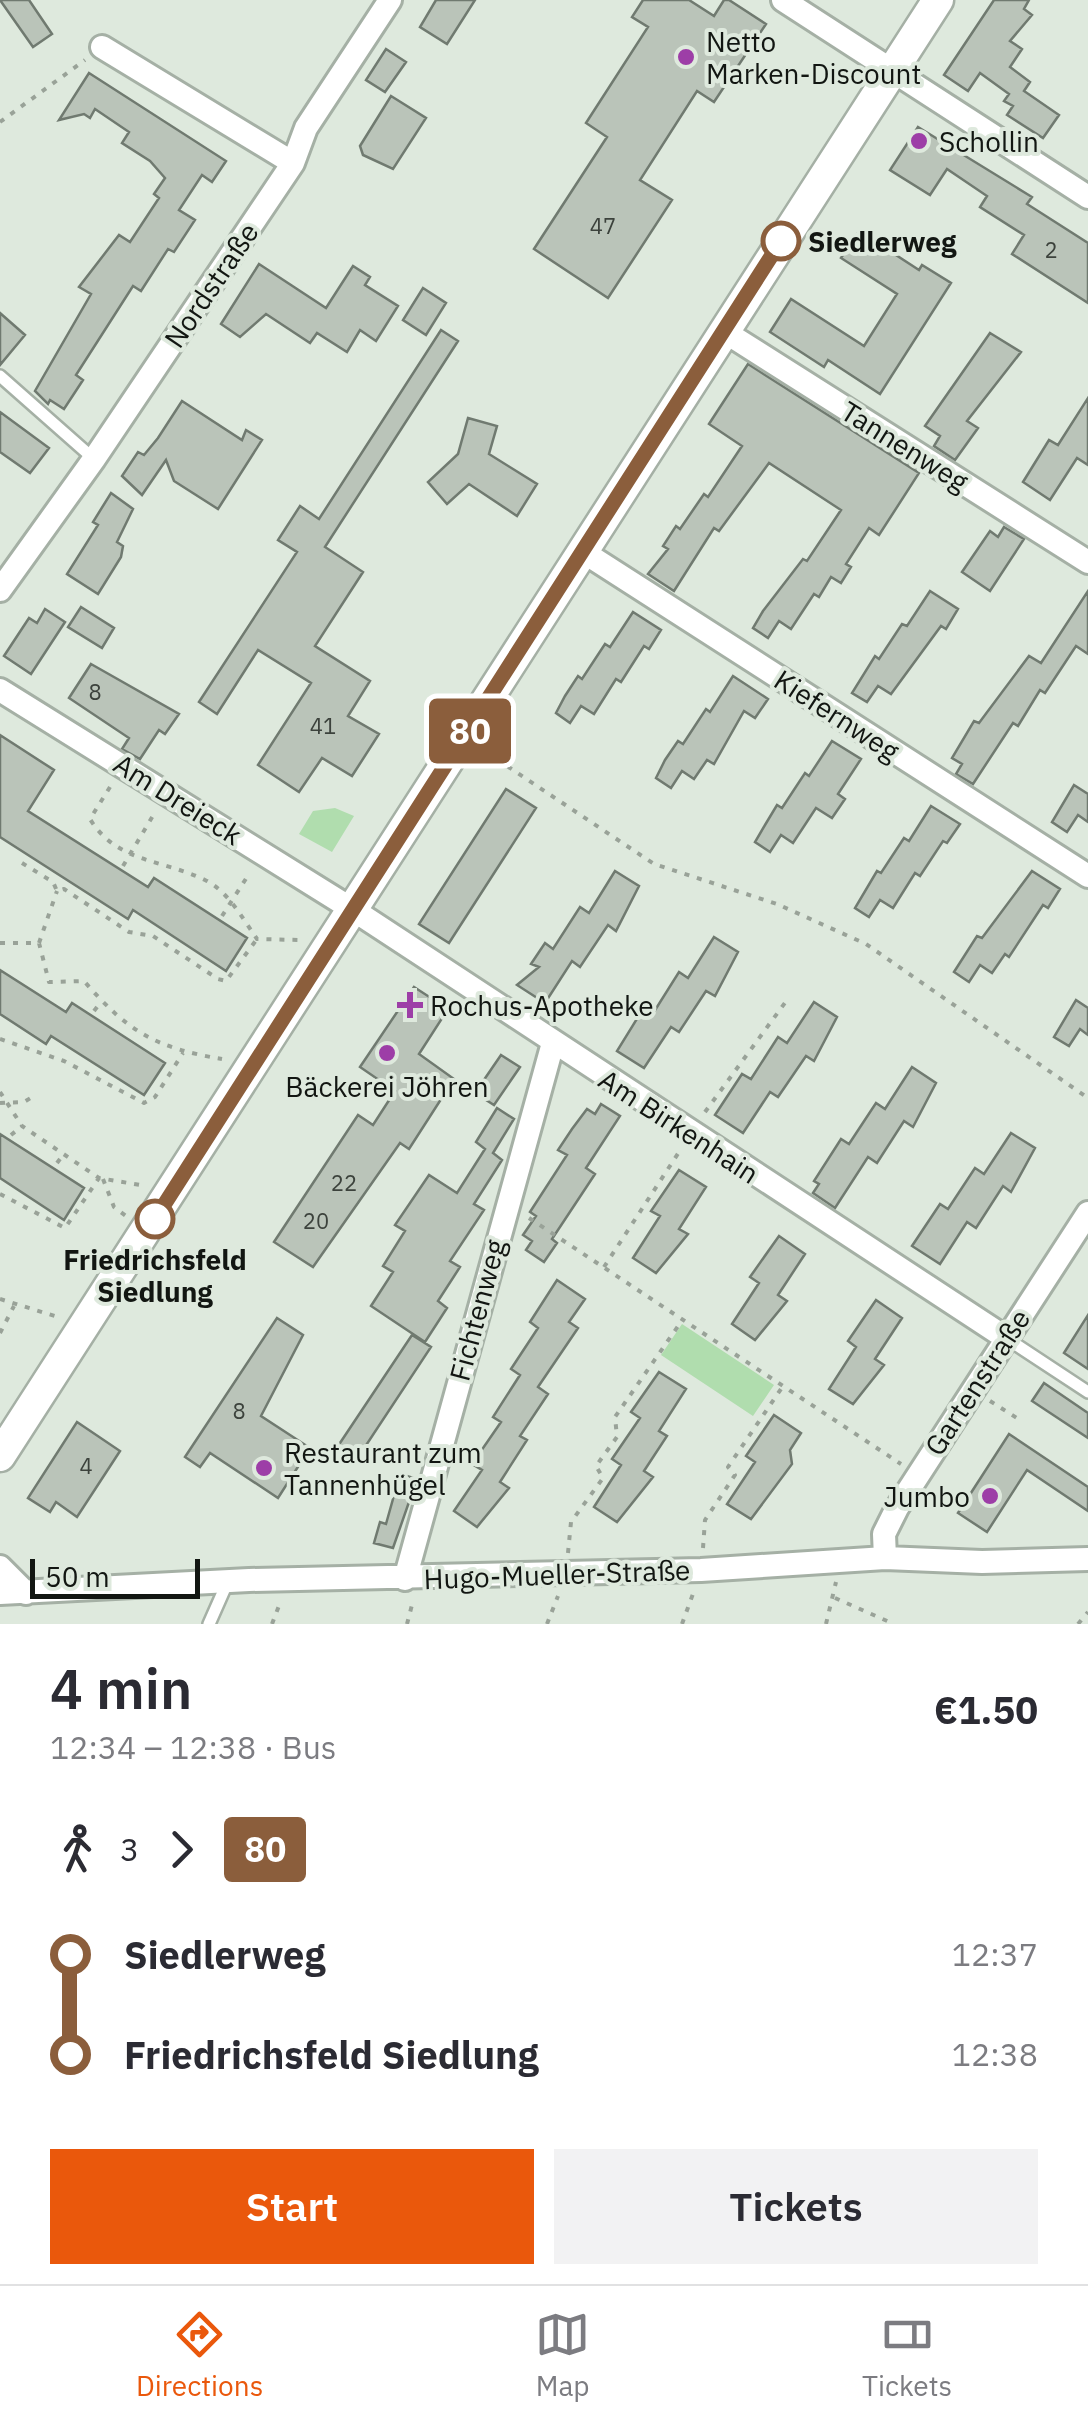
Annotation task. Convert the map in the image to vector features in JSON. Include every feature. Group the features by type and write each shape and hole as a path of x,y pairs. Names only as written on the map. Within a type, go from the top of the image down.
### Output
{"street":[{"name":"Nordstraße","path":"0,590 94,460 293,163 306,128 390,0"},
{"path":"0,1456 355,911 722,330 938,0"},
{"path":"786,1 1088,197"},
{"path":"102,47 293,163"},
{"name":"Tannenweg","path":"722,330 1088,562"},
{"name":"Kiefernweg","path":"585,552 1088,876"},
{"name":"Am Dreieck","path":"0,690 355,911"},
{"name":"Am Birkenhain","path":"355,911 1006,1338"},
{"name":"Fichtenweg","path":"405,1579 552,1043"},
{"name":"Gartenstraße","path":"885,1558 884,1534 918,1475 1088,1214"},
{"name":"Hugo-Mueller-Straße","path":"0,1593 228,1581 701,1570 885,1558 982,1562 1088,1559"},
{"path":"0,1566 26,1593"}],"lane":[{"path":"0,376 94,460"},
{"path":"1006,1338 1088,1392"},
{"path":"209,1624 228,1581"}],"path":[{"path":"0,122 102,47"},
{"path":"466,738 654,864 778,904 866,944 1088,1098"},
{"path":"124,765 90,819 102,838 129,857 208,881 231,902 258,939"},
{"path":"123,866 168,792"},
{"path":"222,916 263,852"},
{"path":"22,862 53,882 58,891 39,943 49,982 84,982 142,1037 183,1053 255,1065"},
{"path":"58,891 64,889 129,932 152,936 226,981 258,939"},
{"path":"258,939 335,941"},
{"path":"0,953 3,944 39,943"},
{"path":"94,1011 102,1002"},
{"path":"0,1039 64,1061 144,1103 155,1097 183,1053"},
{"path":"0,1092 22,1126 101,1178 174,1191"},
{"path":"0,1103 34,1096"},
{"path":"10,1135 22,1126"},
{"path":"57,1163 63,1155"},
{"path":"0,1194 65,1228 101,1178"},
{"path":"101,1178 114,1207 126,1216"},
{"path":"506,1204 918,1475"},
{"path":"0,1300 87,1325"},
{"path":"0,1333 14,1305"},
{"path":"566,1572 571,1522 603,1478 596,1466 617,1438 616,1417 683,1319"},
{"path":"682,1624 701,1570 705,1520 735,1475 728,1467 783,1385"},
{"path":"973,1389 1020,1420"},
{"path":"826,1624 835,1598 837,1562"},
{"path":"835,1598 894,1624"},
{"path":"1078,1624 1088,1612"}],"green space":[{"path":"335,808 354,816 332,852 299,834 313,811"},
{"path":"682,1324 774,1385 753,1416 661,1355"}],"building":[{"path":"0,0 29,0 52,34 33,47"},
{"path":"436,0 475,0 447,44 420,27"},
{"path":"643,0 689,0 714,16 724,0 729,0 766,24 714,102 697,91 640,180 672,200 608,298 534,249 607,137 586,123 648,27 632,17"},
{"path":"994,0 1029,0 1024,9 1032,15 1010,41 1022,49 1010,67 1030,82 1024,91 1059,115 1043,138 1007,115 1013,106 1004,101 1009,94 980,73 968,91 944,75"},
{"path":"386,49 406,62 385,92 366,80"},
{"path":"89,73 226,161 212,182 202,175 179,210 195,220 174,252 168,249 141,291 133,286 76,375 83,380 64,409 50,400 48,404 35,391 91,294 79,287 119,235 130,242 159,198 154,194 165,178 150,161 122,143 129,132 95,109 90,118 84,114 59,120"},
{"path":"391,96 426,118 393,169 363,155 360,146"},
{"path":"918,127 1032,197 1027,204 1088,243 1088,303 1012,254 1024,235 980,207 987,196 947,169 930,195 890,170"},
{"path":"859,231 919,270 922,265 951,283 880,394 828,360 824,367 770,332 791,299 864,346 897,294 841,258"},
{"path":"259,264 326,308 353,266 370,277 365,285 398,306 376,341 360,330 347,352 317,333 310,343 266,314 240,337 221,324"},
{"path":"423,288 446,303 426,335 403,320"},
{"path":"0,313 25,335 0,365"},
{"path":"441,330 458,341 325,547 363,572 315,646 370,681 348,716 379,734 352,776 322,758 299,792 258,765 311,683 258,650 217,714 199,702 297,552 278,540 300,506 319,519"},
{"path":"990,333 1021,352 967,421 978,428 955,460 934,446 940,436 925,426"},
{"path":"748,364 919,473 879,535 869,528 846,564 851,567 841,583 831,577 819,597 814,594 791,629 779,621 768,638 753,628 803,559 807,561 841,510 769,463 719,531 714,528 674,591 648,574 668,549 663,546 676,526 680,529 704,494 708,497 742,446 709,424"},
{"path":"1088,398 1088,465 1077,458 1050,500 1023,482 1049,440 1058,445"},
{"path":"182,401 242,440 246,430 262,440 218,509 174,481 166,460 142,495 122,476 138,452 144,455 158,438"},
{"path":"0,412 49,448 30,473 0,452"},
{"path":"468,418 497,426 489,454 537,484 517,516 469,484 447,504 428,482 458,454"},
{"path":"111,493 133,509 117,542 123,546 121,557 98,594 67,574 98,525 93,522"},
{"path":"1004,527 1024,539 990,591 962,572 990,531 998,537"},
{"path":"930,591 958,609 946,629 941,626 891,694 878,686 867,702 852,693 875,656 879,659 902,624 907,626"},
{"path":"1088,591 1088,654 1076,646 1045,693 1040,690 1018,726 1013,723 973,784 956,774 962,764 952,758 974,721 979,723 1029,656 1041,663"},
{"path":"81,607 114,628 102,648 68,627"},
{"path":"45,609 65,622 31,674 4,656 29,618 37,623"},
{"path":"633,612 661,630 649,649 644,646 621,682 616,679 594,714 581,706 570,723 556,713 565,696 578,676 582,679 605,644 610,647"},
{"path":"91,664 179,714 165,734 159,730 140,759 122,749 129,738 69,698"},
{"path":"733,676 768,699 755,718 744,711 714,764 707,760 694,779 682,771 671,788 656,778 665,760 678,741 683,744 706,709 710,712"},
{"path":"0,735 54,770 28,811 148,887 154,878 247,938 226,971 133,910 128,919 0,837"},
{"path":"832,741 861,759 838,794 845,799 832,818 816,808 793,843 781,835 770,852 755,842 777,805 782,808"},
{"path":"1074,785 1088,794 1088,822 1078,815 1067,832 1052,822"},
{"path":"506,789 536,808 449,943 419,924"},
{"path":"931,806 960,824 947,843 943,841 920,876 915,873 893,908 880,900 869,917 855,908 877,871 881,873 904,838 909,841"},
{"path":"615,871 639,886 616,931 608,925 580,967 572,961 545,1003 517,985 539,967 531,964 545,943 553,949 580,907 589,913"},
{"path":"1032,871 1060,889 1048,908 1043,905 1009,957 1005,954 992,973 980,965 969,982 954,972 977,936 982,938"},
{"path":"714,937 738,952 715,996 706,991 679,1032 671,1027 644,1068 617,1051 643,1009 652,1015 679,972 688,978"},
{"path":"0,970 66,1012 72,1003 165,1063 144,1095 51,1036 46,1044 0,1014"},
{"path":"414,987 448,1009 419,1054 454,1079 409,1149 400,1143 313,1267 274,1242 358,1115 373,1125 395,1091 360,1067"},
{"path":"1076,1000 1088,1008 1088,1035 1080,1029 1069,1046 1054,1037"},
{"path":"814,1002 837,1017 814,1061 806,1056 778,1097 770,1092 743,1133 715,1115 742,1074 751,1079 778,1037 787,1043"},
{"path":"501,1055 520,1067 494,1105 475,1093"},
{"path":"912,1067 936,1083 913,1127 904,1121 877,1163 868,1157 835,1208 813,1193 819,1184 814,1181 841,1139 849,1144 876,1103 885,1109"},
{"path":"601,1104 620,1116 586,1168 595,1174 552,1239 557,1243 544,1262 526,1250 532,1241 523,1235 536,1216 530,1212 567,1155 558,1150 587,1109 595,1114"},
{"path":"497,1108 514,1119 493,1153 502,1160 474,1204 484,1210 450,1261 460,1267 438,1301 447,1308 425,1342 371,1306 393,1272 383,1266 405,1231 395,1225 429,1175 457,1193 485,1149 476,1142"},
{"path":"1011,1133 1035,1148 1011,1192 1003,1186 976,1228 967,1222 940,1264 912,1246 940,1204 948,1209 975,1168 984,1174"},
{"path":"0,1134 84,1188 64,1220 0,1178"},
{"path":"679,1170 706,1187 679,1229 688,1234 656,1273 633,1258 660,1216 651,1211"},
{"path":"779,1236 805,1254 778,1295 787,1301 755,1340 732,1324 759,1283 750,1277"},
{"path":"557,1280 585,1299 569,1322 578,1328 538,1387 548,1394 520,1436 527,1440 500,1482 509,1488 477,1527 454,1511 482,1470 472,1464 501,1422 493,1417 520,1375 511,1369 538,1328 530,1322"},
{"path":"876,1300 902,1318 875,1359 884,1365 853,1404 829,1389 856,1347 848,1341"},
{"path":"1088,1315 1088,1369 1064,1353"},
{"path":"277,1318 303,1335 261,1416 310,1448 278,1498 210,1453 200,1467 185,1457"},
{"path":"412,1335 431,1347 357,1459 338,1446"},
{"path":"659,1372 686,1389 659,1431 667,1436 644,1471 653,1477 617,1522 594,1507 621,1465 612,1459 640,1418 631,1412"},
{"path":"1044,1383 1088,1413 1088,1438 1032,1401"},
{"path":"774,1415 801,1433 790,1450 792,1464 751,1519 727,1504 755,1462 746,1456"},
{"path":"77,1422 120,1451 77,1517 56,1502 50,1512 28,1498"},
{"path":"1009,1434 1088,1487 1088,1511 1027,1470 987,1532 958,1513"},
{"path":"400,1474 417,1479 393,1548 374,1543 380,1522 386,1524"}],"bus line":[{"name":"80","path":"155,1219 781,241"}],"place":[{"name":"Netto Marken-Discount","path":"686,57"},
{"name":"Schollin","path":"919,141"},
{"name":"Siedlerweg","path":"781,241"},
{"name":"Rochus-Apotheke","path":"410,1005"},
{"name":"Bäckerei Jöhren","path":"387,1053"},
{"name":"Friedrichsfeld Siedlung","path":"155,1219"},
{"name":"Restaurant zum Tannenhügel","path":"264,1468"},
{"name":"Jumbo","path":"990,1496"}]}
